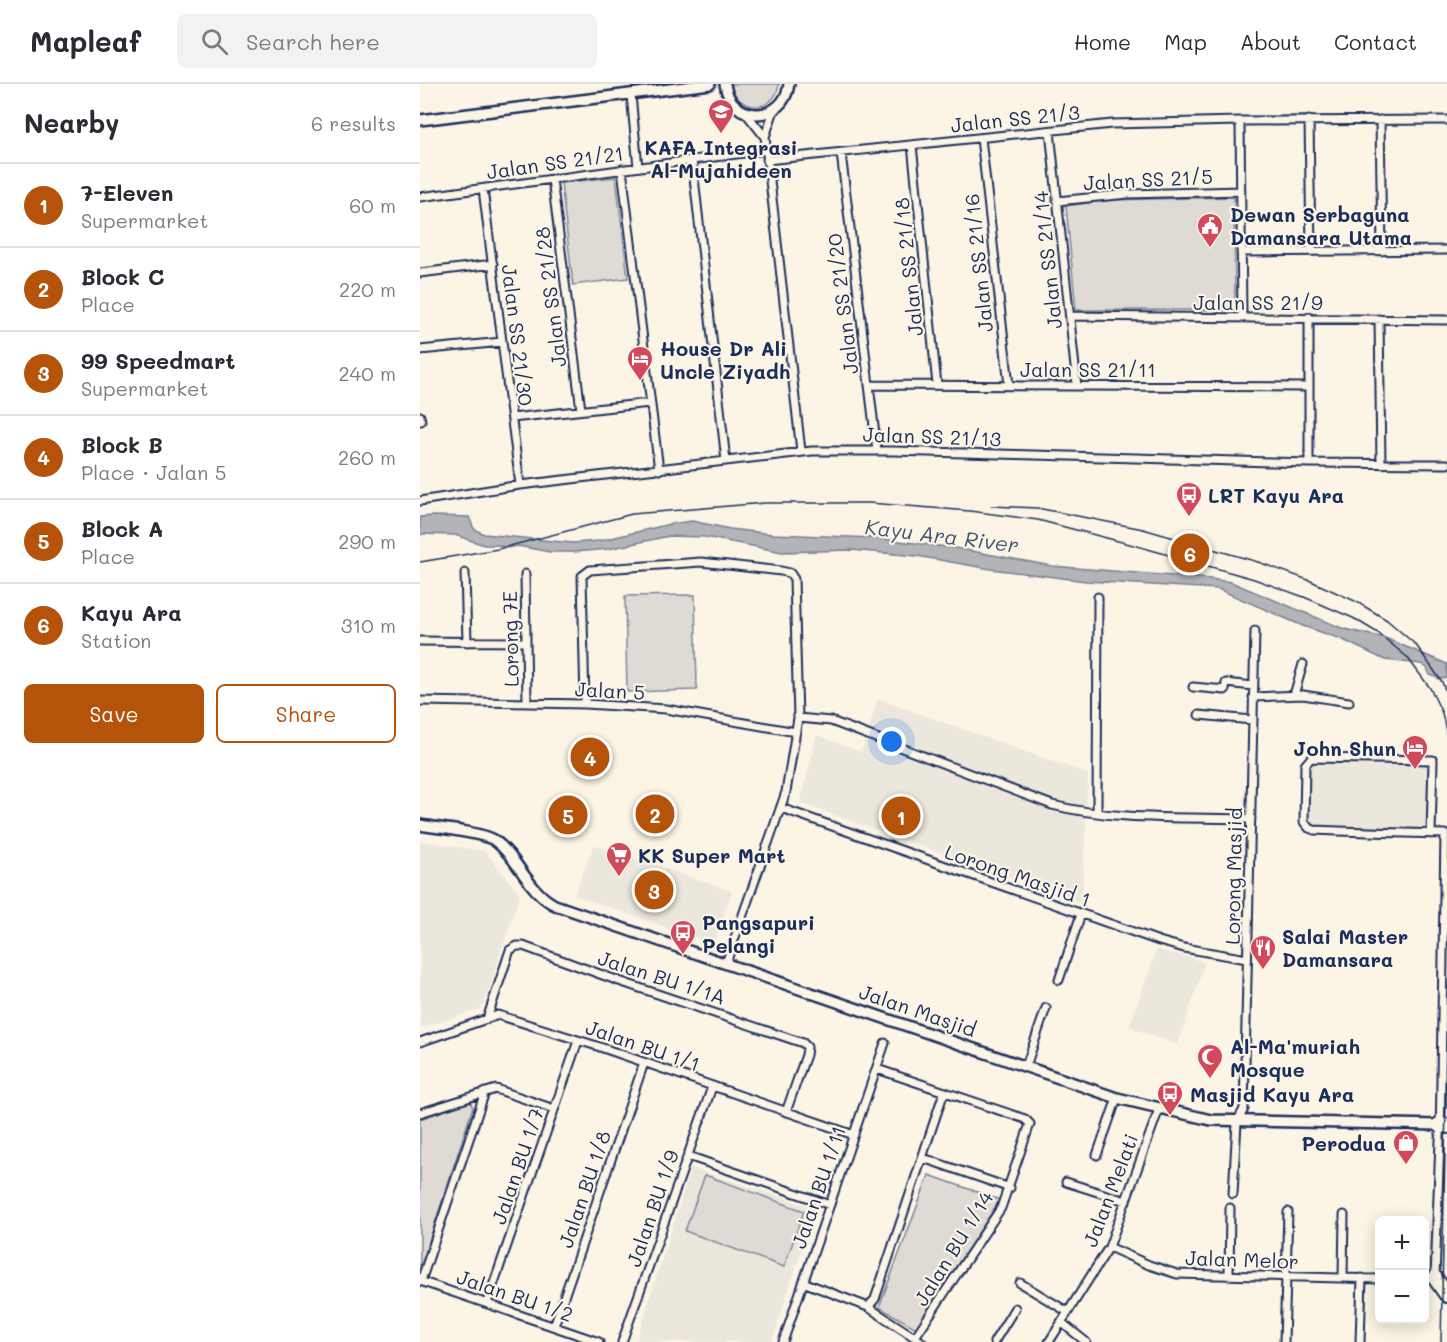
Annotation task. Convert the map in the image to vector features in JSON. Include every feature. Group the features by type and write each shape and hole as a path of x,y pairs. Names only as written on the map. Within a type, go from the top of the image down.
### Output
{"highway":[{"path":"1430,1278 1447,1295"}],"street":[{"path":"786,96 789,84"},
{"path":"798,84 774,110 765,137 801,451"},
{"path":"420,120 632,95 675,87 708,85 726,89 732,102 745,112 765,137"},
{"path":"632,95 638,167"},
{"path":"745,112 760,114 774,110"},
{"path":"1309,120 1311,251"},
{"path":"1380,120 1382,251"},
{"name":"Jalan SS 21/3","path":"767,160 1112,124 1447,120"},
{"path":"1240,121 1242,318"},
{"name":"Jalan SS 21/14","path":"1050,131 1077,386"},
{"name":"Jalan SS 21/16","path":"981,138 1009,385"},
{"name":"Jalan SS 21/18","path":"912,145 937,385"},
{"name":"Jalan SS 21/21","path":"420,197 766,150"},
{"name":"Jalan SS 21/20","path":"841,153 877,451"},
{"path":"692,160 726,461"},
{"path":"622,169 658,470"},
{"name":"Jalan SS 21/28","path":"552,179 581,410"},
{"name":"Jalan SS 21/30","path":"483,189 520,485"},
{"name":"Jalan SS 21/5","path":"1058,201 1119,194 1240,191"},
{"path":"1241,252 1447,250"},
{"path":"420,273 493,264"},
{"name":"Jalan SS 21/9","path":"1070,316 1447,320"},
{"path":"1309,317 1309,464"},
{"path":"1379,319 1381,464"},
{"path":"420,350 502,342"},
{"name":"Jalan SS 21/11","path":"869,385 1308,387"},
{"path":"512,418 650,403"},
{"path":"420,416 421,421"},
{"name":"Jalan SS 21/13","path":"420,501 520,485 801,451 877,451 1309,464 1447,464"},
{"path":"585,704 582,576 590,570 701,562 790,573 794,579 798,718 786,792 726,963"},
{"path":"465,573 467,642"},
{"name":"Lorong 7E","path":"525,574 527,703"},
{"path":"1097,813 1098,597"},
{"name":"Lorong Masjid","path":"1233,1194 1237,1122 1244,1109 1255,631"},
{"path":"420,641 526,642"},
{"path":"1294,695 1303,664"},
{"path":"1193,687 1225,690 1226,683 1253,686"},
{"path":"1253,697 1294,695 1349,702"},
{"name":"Jalan 5","path":"420,701 585,704 666,709 796,732"},
{"path":"1199,715 1252,720"},
{"path":"798,718 831,721 1052,805 1078,812 1251,819"},
{"path":"1430,1278 1443,1126 1445,834 1431,834 1314,830 1308,828 1304,822 1305,765 1308,759 1433,760 1431,834"},
{"name":"Lorong Masjid 1","path":"781,808 1167,944 1247,959"},
{"name":"Jalan Masjid","path":"420,825 492,839 541,896 555,905 1117,1098 1211,1120 1443,1126"},
{"path":"1059,980 1081,915"},
{"name":"Jalan BU 1/1A","path":"487,1019 510,950 517,945 523,946 619,981 803,1042 807,1047 806,1055 786,1112"},
{"path":"1026,1066 1046,1008"},
{"name":"Jalan BU 1/1","path":"420,1042 498,1015 854,1135"},
{"name":"Jalan BU 1/7","path":"487,1303 578,1041"},
{"name":"Jalan BU 1/11","path":"783,1342 885,1043"},
{"name":"Jalan BU 1/8","path":"554,1326 644,1063"},
{"name":"Jalan BU 1/14","path":"877,1069 1025,1119 1030,1124 1010,1188 1001,1208 915,1337"},
{"name":"Jalan BU 1/9","path":"623,1341 712,1087"},
{"path":"420,1113 496,1089 554,1109"},
{"path":"421,1281 485,1092"},
{"path":"868,1307 874,1299 944,1092"},
{"path":"1097,1155 1117,1098"},
{"name":"Jalan Melati","path":"1049,1342 1108,1247 1159,1109"},
{"path":"687,1156 830,1205"},
{"path":"923,1158 1010,1188"},
{"path":"1066,1182 1126,1201"},
{"path":"1229,1276 1230,1208"},
{"path":"1284,1342 1288,1212"},
{"path":"1343,1278 1344,1215"},
{"name":"Jalan Melor","path":"1108,1247 1177,1274 1375,1279"},
{"path":"1360,1342 1362,1278"},
{"name":"Jalan BU 1/2","path":"421,1281 599,1342"},
{"path":"803,1282 868,1307 922,1342"},
{"path":"1020,1283 1068,1312"},
{"path":"994,1342 1015,1308"},
{"path":"1061,1323 1086,1342"}],"shaded area":[{"path":"731,84 779,84 771,101 756,106 748,105 740,100"},
{"path":"616,177 628,278 573,285 561,183"},
{"path":"1234,197 1235,310 1076,310 1066,206 1111,200"},
{"path":"420,517 469,517 474,529 484,534 572,543 599,541 692,521 730,529 773,534 875,538 955,548 1052,566 1231,582 1344,629 1385,638 1447,664 1447,678 1440,679 1430,675 1427,668 1421,664 1385,660 1341,639 1303,626 1218,589 1086,581 991,569 917,556 851,550 782,552 705,537 669,536 608,549 574,552 550,552 518,546 507,548 484,545 455,535 420,534"},
{"path":"695,595 697,690 627,692 625,596"},
{"path":"878,699 1088,774 1082,903 800,803 817,735 861,752"},
{"path":"1310,754 1430,757 1428,837 1309,834"},
{"path":"420,841 485,851 520,894 484,1004 478,1010 420,1028"},
{"path":"594,845 732,891 714,944 574,895"},
{"path":"1157,949 1205,962 1178,1045 1129,1027"},
{"path":"470,1102 473,1107 420,1269 420,1119"},
{"path":"691,1168 815,1208 772,1342 636,1342"},
{"path":"705,1175 804,1211 784,1267 685,1231"},
{"path":"929,1175 1000,1200 916,1328 879,1307"}],"tram line":[{"path":"420,562 498,549 632,514 765,503 869,503 970,511 1038,520 1254,579 1353,618 1378,633 1407,657 1430,688 1442,713 1447,735"},
{"path":"991,506 1037,508 1143,529 1258,562 1311,581 1357,602 1387,620 1416,645 1442,682 1447,695"},
{"path":"1441,1342 1447,1059"}],"place":[{"name":"KAFA Integrasi Al-Mujahideen","path":"721,135"},
{"name":"Dewan Serbaguna Damansara Utama","path":"1210,249"},
{"name":"House Dr Ali Uncle Ziyadh","path":"640,382"},
{"name":"LRT Kayu Ara","path":"1189,518"},
{"name":"Kayu Ara","path":"1190,553"},
{"name":"Block B","path":"590,757"},
{"name":"John Shun","path":"1415,771"},
{"name":"Block C","path":"655,814"},
{"name":"Block A","path":"568,815"},
{"name":"7-Eleven","path":"901,816"},
{"name":"KK Super Mart","path":"619,878"},
{"name":"99 Speedmart","path":"654,890"},
{"name":"Pangsapuri Pelangi","path":"683,956"},
{"name":"Salai Master Damansara","path":"1263,971"},
{"name":"Al-Ma'muriah Mosque","path":"1210,1080"},
{"name":"Masjid Kayu Ara","path":"1170,1117"},
{"name":"Perodua","path":"1406,1166"}],"water label":[{"name":"Kayu Ara River","path":"942,535"}]}
